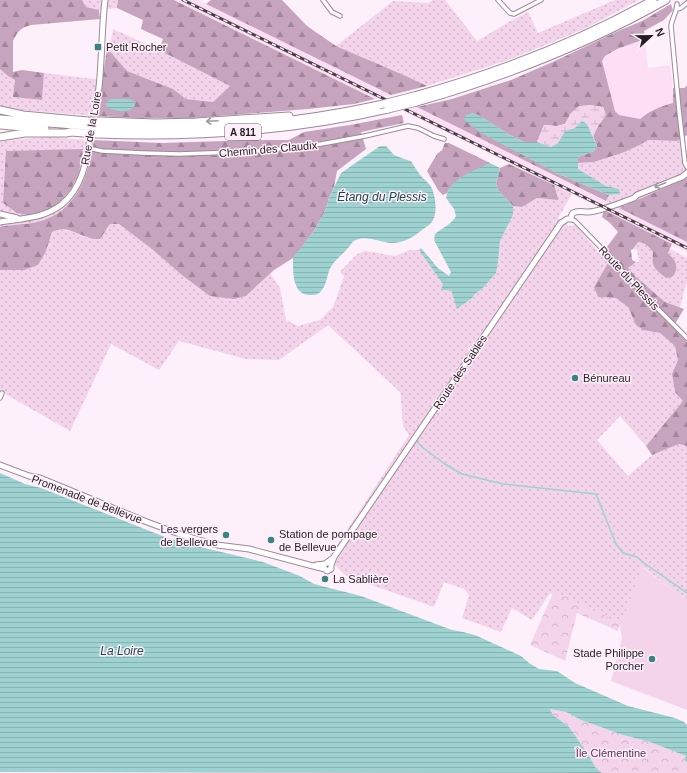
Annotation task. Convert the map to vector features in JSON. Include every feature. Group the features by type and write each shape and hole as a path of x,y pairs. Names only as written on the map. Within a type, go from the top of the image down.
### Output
{"highway":[{"name":"A 811","path":"0,118 164,136 236,132 333,120 388,109 530,58 588,34 653,0"},
{"name":"A 811","path":"98,128 149,123 196,122 303,115 306,118 458,90 553,55 616,27 666,0"},
{"path":"0,110 98,128"},
{"name":"A 811","path":"0,125 66,130 71,132 86,127"},
{"path":"0,137 25,133 71,132"}],"street":[{"name":"Rue de la Loire","path":"0,214 20,218 40,216 67,200 76,189 81,177 88,148 100,78 105,0"},
{"path":"323,0 332,12 340,16"},
{"path":"498,0 510,13 514,14 541,0"},
{"path":"677,9 681,8 687,3"},
{"path":"677,4 677,9 671,26 678,110 685,163 687,167"},
{"name":"Chemin des Claudix","path":"88,148 102,151 179,154 237,152 321,144 408,126 418,128 434,136 444,138"},
{"name":"Route des Sables","path":"327,565 334,557 561,223 567,219 571,219 573,214 579,211 588,212 600,210 634,198 637,195 682,177 687,173"},
{"name":"Rue de la Loire","path":"0,222 20,218"},
{"name":"Route du Plessis","path":"571,219 575,221 646,297 687,338"},
{"path":"0,398 2,393"},
{"name":"Promenade de Bellevue","path":"0,465 29,476 40,478 185,536 218,545 249,550 313,566 327,565"}],"shaded area":[{"path":"174,0 199,0 391,95 375,99"},
{"path":"645,39 648,68 670,65 673,103 646,113 640,119 619,115 615,111 602,61 605,56 617,49"},
{"path":"417,107 687,242 687,252 403,111"}],"green space":[{"path":"0,0 82,0 86,7 99,10 100,19 31,25 24,27 16,35 13,41 13,72 22,70 44,73 42,100 13,97 15,80 0,69"},
{"path":"82,0 118,0 117,8 99,10 86,7"},
{"path":"118,0 174,0 375,99 354,104 308,109 192,118 97,116 107,48 127,71 173,89 186,99 213,102 230,86 159,50 163,39 141,29 143,20 117,8"},
{"path":"211,0 282,0 307,26 336,46 427,86 391,95 206,4"},
{"path":"433,0 445,0 477,41 528,12 538,33 615,0 639,0 584,29 543,46 508,60 427,86 336,46 393,1 428,3"},
{"path":"671,4 673,10 664,20 644,31 645,39 617,49 605,56 602,61 615,111 619,115 640,119 655,109 673,103 673,88 684,88 687,86 687,135 677,141 648,140 622,153 594,162 578,163 578,157 594,151 597,146 593,136 606,115 603,107 589,105 571,113 565,124 557,126 544,125 537,142 524,142 508,134 480,116 472,113 556,173 609,195 606,201 417,107 452,99 511,80 642,21"},
{"path":"113,29 159,50 230,86 213,102 186,99 173,89 127,71 107,48 111,41"},
{"path":"0,69 15,80 14,97 42,100 44,73 102,80 97,116 20,110 0,106"},
{"path":"589,105 603,107 606,115 593,136 587,124 565,131 558,143 551,147 537,142 544,125 557,126 565,124 571,113 579,106"},
{"path":"402,115 404,123 361,132 366,149 337,171 334,187 325,211 314,231 293,258 274,270 246,296 234,299 210,296 119,224 110,224 100,239 90,238 66,229 57,230 52,232 46,251 38,265 24,270 0,270 0,227 37,222 62,210 71,202 84,179 92,153 94,140 161,143 289,140 304,132"},
{"path":"51,137 85,140 84,149 92,151 86,174 75,196 59,212 49,218 32,223 0,227 0,142"},
{"path":"680,139 687,178 619,208 606,201 609,195 620,194 619,189 606,186 578,169 578,163 594,162 622,153 648,140 677,141"},
{"path":"445,143 449,143 490,163 449,189 447,193 443,195 438,190 427,171 437,154 442,150"},
{"path":"83,149 79,173 71,189 57,205 44,211 28,215 17,213 3,203 6,151"},
{"path":"509,164 554,185 558,200 537,198 522,207 513,206 498,190 496,184 500,168"},
{"path":"687,178 687,242 619,208"},
{"path":"554,185 572,194 558,218 569,226 575,225 608,263 594,287 616,298 628,307 636,325 643,330 660,333 675,346 678,360 672,374 675,392 683,401 646,446 620,416 597,440 628,476 652,455 679,444 687,446 687,599 679,595 643,567 620,627 550,593 532,620 512,608 501,632 462,618 469,595 464,589 444,582 434,607 346,576 335,565 332,553 409,435 403,426 401,393 328,325 279,360 246,359 179,341 159,370 111,344 70,431 0,391 0,270 24,270 46,251 52,232 59,229 71,231 87,238 107,230 110,224 119,224 153,250 183,276 211,296 246,296 270,273 280,288 286,320 298,326 320,320 333,307 344,276 340,272 357,254 366,251 395,256 410,250 419,250 444,284 451,289 457,308 472,298 496,273 500,241 513,215 513,206 522,207 537,198 558,198"},
{"path":"604,210 672,244 668,253 675,261 676,270 672,277 666,278 657,270 653,264 653,252 647,245 640,242 638,242 631,250 632,260 636,262 628,268 665,302 684,309 673,327 687,342 687,446 679,444 652,455 646,446 683,401 675,392 672,374 678,360 675,346 660,333 643,330 636,325 628,307 616,298 598,297 594,287 608,263 601,255 618,232 602,217"},
{"path":"638,242 645,244 653,252 652,260 673,258 668,253 670,249 687,258 687,284 680,308 665,302 628,268 636,262 639,262 637,250 633,249"},
{"name":"Stade Philippe Porcher","path":"642,567 679,595 687,599 687,710 611,681 622,638 620,627"},
{"path":"554,591 620,623 618,631 577,613 565,661 530,645"},
{"name":"Île Clémentine","path":"550,709 566,712 581,720 623,735 650,742 686,756 684,760 687,762 687,773 602,773 596,768 569,727 553,715"}],"water":[{"path":"111,99 130,99 134,101 135,105 127,111 114,110 106,106 108,101"},
{"path":"472,113 480,116 508,134 524,142 537,142 551,147 558,143 565,131 575,128 582,121 587,124 597,146 594,151 578,157 578,169 606,186 619,189 620,194 609,195 556,173 483,134 464,120 466,115"},
{"name":"Étang du Plessis","path":"380,146 386,146 394,155 411,161 421,176 430,185 435,202 435,216 433,220 415,235 400,242 388,243 364,238 353,242 333,264 321,291 315,295 304,294 297,287 295,281 293,258 314,231 325,211 329,198 341,173"},
{"path":"490,163 500,168 496,184 498,190 513,206 513,215 500,241 496,273 482,289 457,309 451,290 441,290 443,284 419,250 421,248 438,268 449,276 451,272 434,240 435,234 449,224 456,216 454,209 446,198 448,191 461,177"},
{"name":"La Loire","path":"0,473 25,484 41,488 165,537 263,562 300,576 314,584 361,596 452,630 475,635 521,656 539,669 557,671 575,683 628,706 675,718 687,725 687,762 684,760 686,756 650,742 623,735 581,720 566,712 550,709 553,715 569,727 596,768 602,773 0,772"}],"waterway":[{"path":"417,441 422,447 445,464 462,474 503,484 596,494 616,544 623,553 637,557 687,593"}],"railway":[{"path":"183,0 687,248"}],"place":[{"name":"Petit Rocher","path":"98,47"},
{"name":"Bénureau","path":"575,378"},
{"name":"Les vergers de Bellevue","path":"226,535"},
{"name":"Station de pompage de Bellevue","path":"271,540"},
{"name":"La Sablière","path":"325,579"},
{"name":"Stade Philippe Porcher","path":"652,659"}]}
